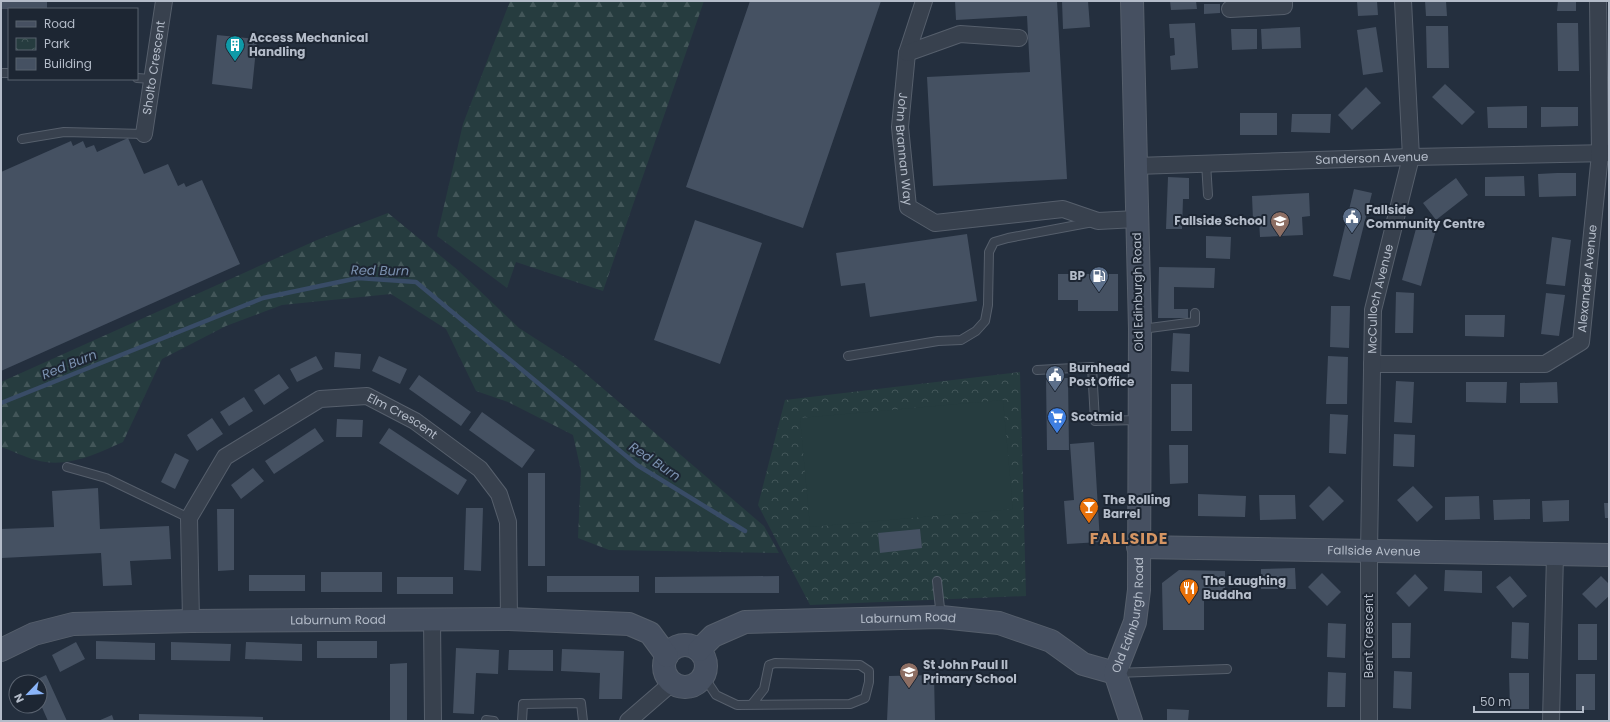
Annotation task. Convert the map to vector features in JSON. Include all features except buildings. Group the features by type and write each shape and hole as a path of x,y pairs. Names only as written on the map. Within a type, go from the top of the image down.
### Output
{"street":[{"name":"Sholto Crescent","path":"144,134 145,78 164,1"},
{"name":"John Brannan Way","path":"924,1 907,53 900,127 908,207 935,223 1063,209 1098,222 1136,219"},
{"name":"Old Edinburgh Road","path":"1131,721 1115,673 1135,622 1140,590 1138,547 1140,329 1136,219 1132,1"},
{"path":"1230,9 1284,6 1284,1"},
{"name":"McCulloch Avenue","path":"1369,552 1374,310 1411,156 1403,1"},
{"name":"Alexander Avenue","path":"1372,364 1545,364 1581,342 1604,154 1598,1"},
{"path":"907,53 960,34 1019,38"},
{"name":"Sanderson Avenue","path":"1136,166 1411,156 1604,154"},
{"name":"Elm Crescent","path":"189,518 225,458 320,399 367,396 415,421 480,469 499,494 508,522 509,619"},
{"path":"189,518 191,621"},
{"name":"Fallside Avenue","path":"1138,547 1609,555"},
{"name":"Bent Crescent","path":"1369,552 1369,721"},
{"path":"1551,721 1555,554"},
{"name":"Laburnum Road","path":"699,650 713,636 745,622 941,618 999,623 1051,641 1083,664 1115,673"},
{"path":"432,619 433,721"},
{"name":"Laburnum Road","path":"1,650 34,634 73,624 191,621 509,619 629,624 650,633 667,656"},
{"path":"682,645 694,647 699,650 706,660 706,672 704,677 700,682 688,687 675,685 670,681 664,669 667,656 676,647 682,645"},
{"path":"628,721 665,689 670,681"}],"lane":[{"path":"22,139 64,132 144,134"},
{"path":"1206,163 1208,195"},
{"path":"848,356 938,341 961,340 976,331 985,321 988,305 989,252 994,242 1008,238 1098,222"},
{"path":"1140,329 1195,322 1194,313"},
{"path":"1037,370 1092,367 1095,421 1139,420"},
{"path":"67,467 106,478 189,518"},
{"path":"937,581 941,618"},
{"path":"704,677 716,696 737,705 850,704 865,698 869,682 869,671 860,665 769,665 764,690 752,704"},
{"path":"1115,673 1227,669"},
{"path":"522,721 523,704 581,703 584,721"}],"green space":[{"path":"510,1 704,1 603,291 516,262 507,288 437,236 463,124"},
{"path":"388,213 459,271 519,328 572,362 764,526 779,553 609,550 578,538 581,471 573,435 508,402 476,391 446,329 391,294 282,305 226,326 162,359 123,442 92,455 81,459 58,463 32,459 1,447 1,382 317,240"},
{"path":"1020,372 1026,596 810,605 758,505 785,400"},
{"path":"1003,400 1013,509 810,527 800,418"}],"waterway":[{"name":"Red Burn","path":"1,403 263,298 358,278 416,282 637,465 745,531"}],"place":[{"name":"Access Mechanical Handling","path":"235,62"},
{"name":"Fallside Community Centre","path":"1352,234"},
{"name":"Fallside School","path":"1280,238"},
{"name":"BP","path":"1099,293"},
{"name":"Burnhead Post Office","path":"1055,392"},
{"name":"Scotmid","path":"1057,434"},
{"name":"The Rolling Barrel","path":"1089,524"},
{"name":"The Laughing Buddha","path":"1189,605"},
{"name":"St John Paul II Primary School","path":"909,689"}],"district":[{"name":"FALLSIDE","path":"1129,538"}]}
